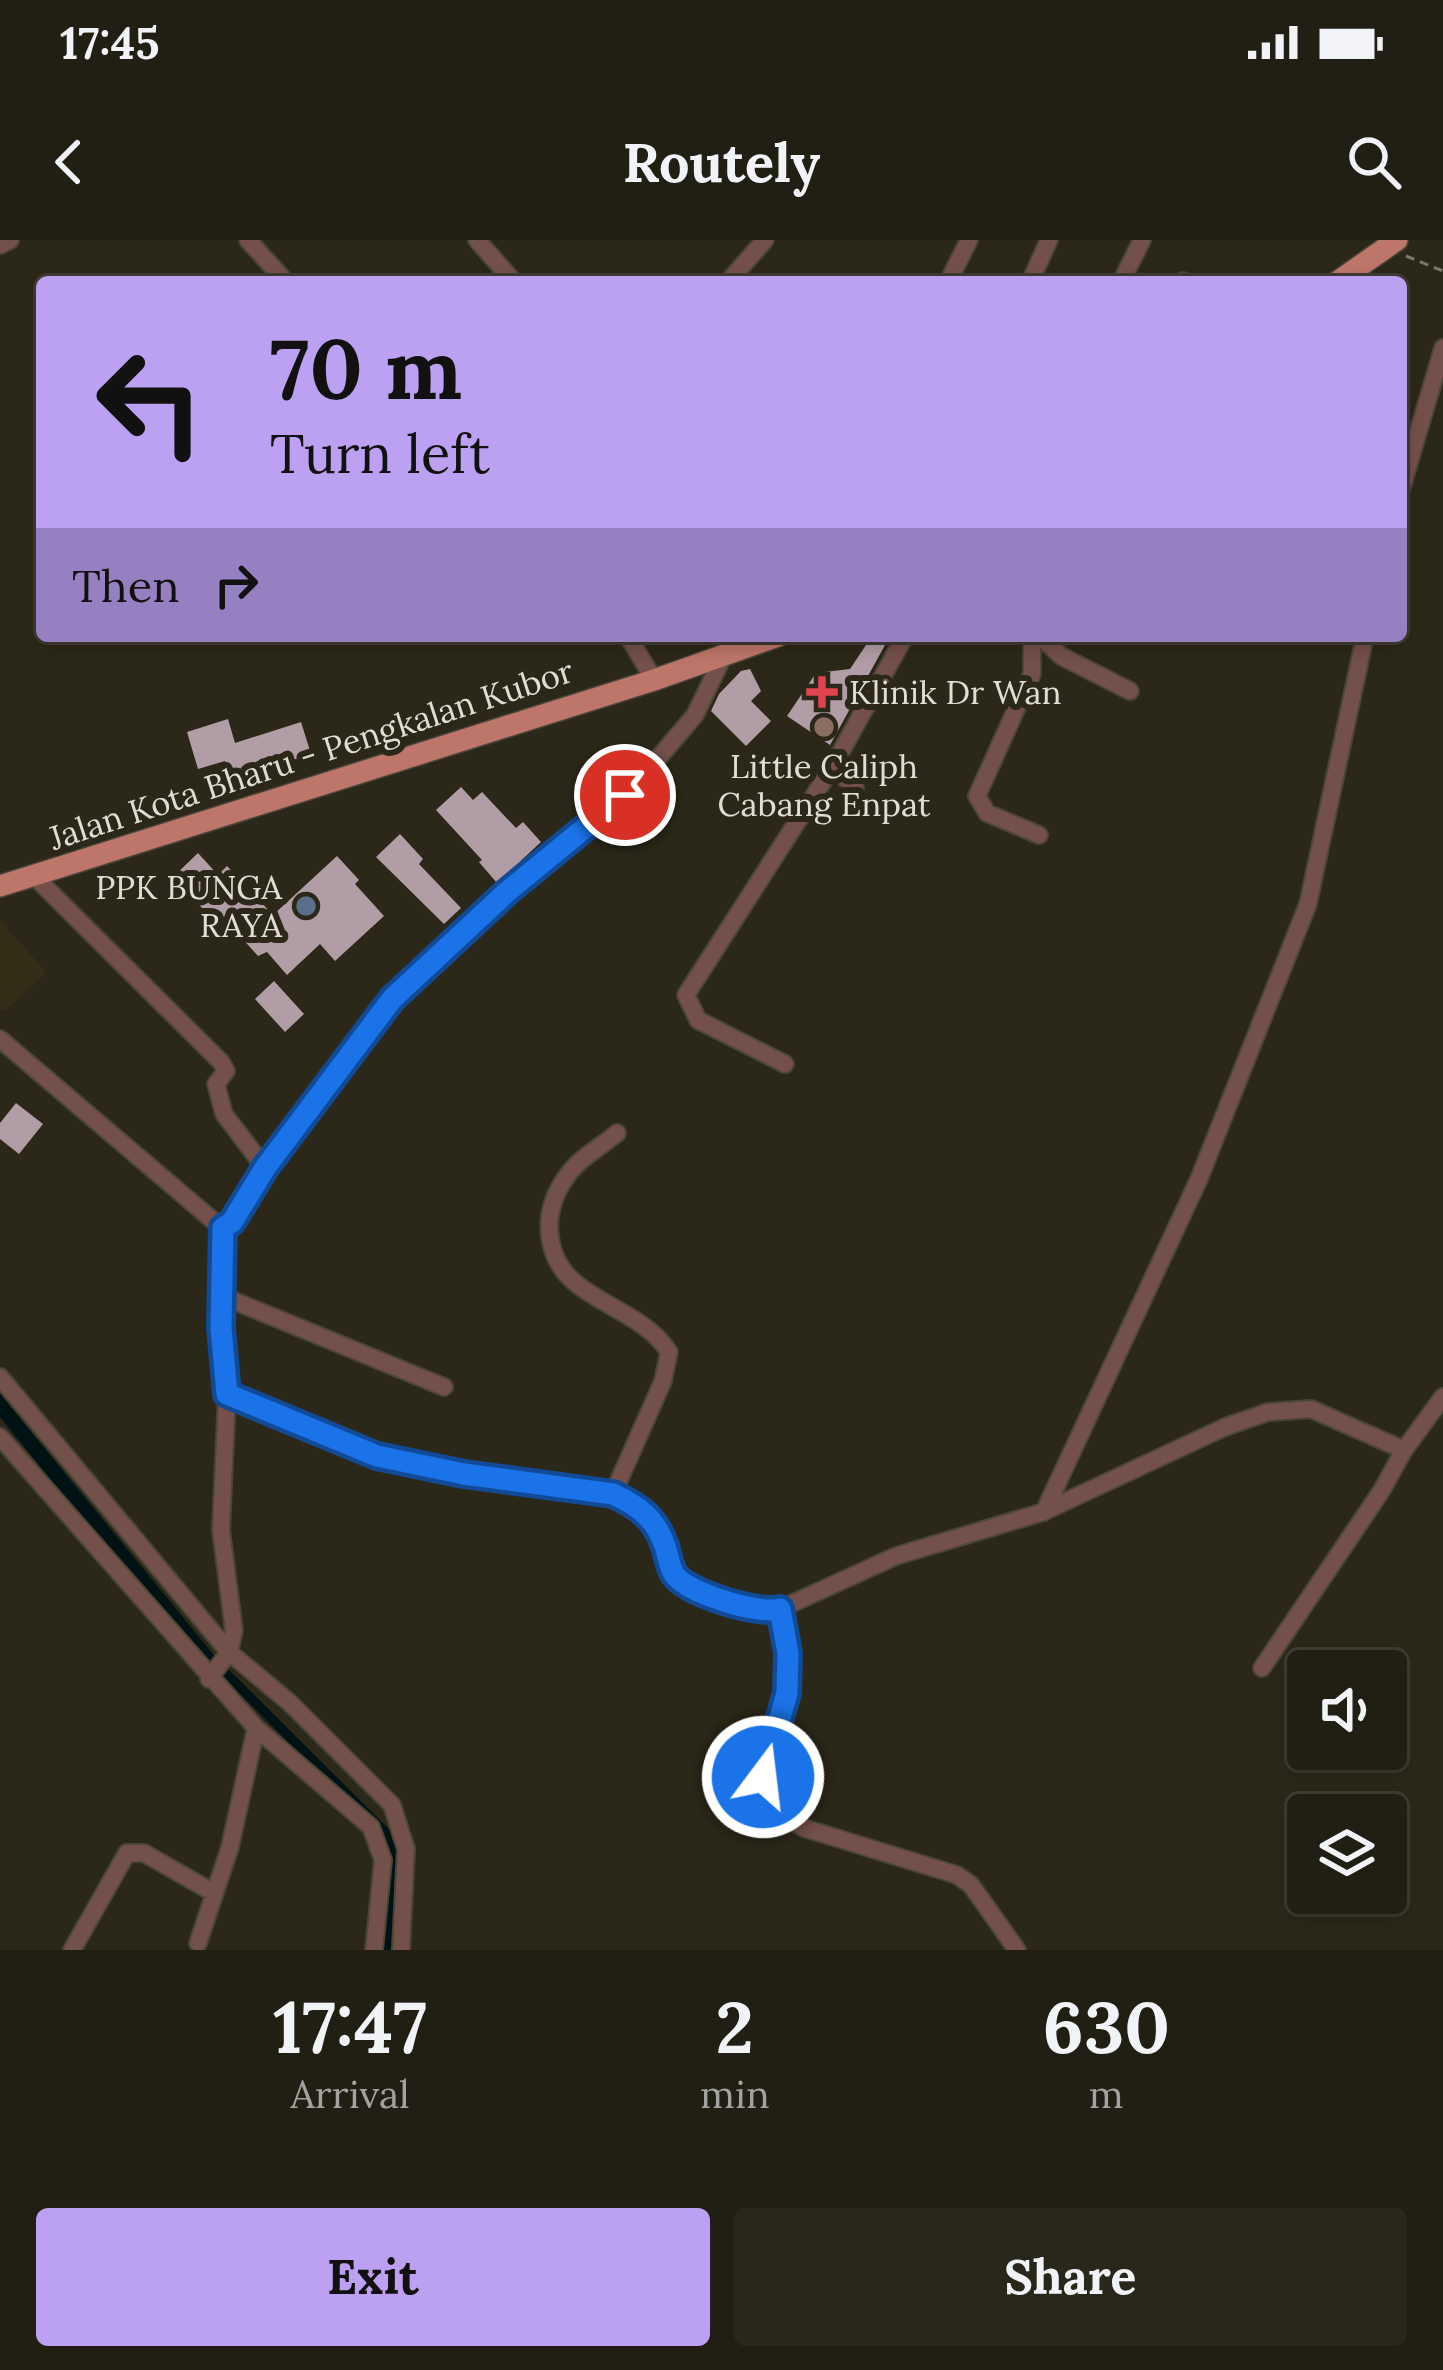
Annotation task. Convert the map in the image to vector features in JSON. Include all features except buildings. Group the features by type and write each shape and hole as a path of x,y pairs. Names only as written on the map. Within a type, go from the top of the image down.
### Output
{"main road":[{"path":"1346,276 1391,244"},
{"name":"Jalan Kota Bharu - Pengkalan Kubor","path":"0,886 654,680 759,642"}],"street":[{"path":"0,245 10,240"},
{"path":"248,240 281,276"},
{"path":"478,240 509,276"},
{"path":"733,276 765,240"},
{"path":"951,276 969,240"},
{"path":"1033,276 1049,240"},
{"path":"1124,276 1142,240"},
{"path":"1407,470 1443,348"},
{"path":"632,642 654,680"},
{"path":"785,1064 698,1020 686,995 833,766 902,642"},
{"path":"1035,642 1032,674 977,796 987,813 1039,836"},
{"path":"1044,642 1130,691"},
{"path":"1043,1512 1199,1179 1308,904 1363,642"},
{"path":"223,1228 232,1222 265,1168 392,999 508,891 625,795 675,741 706,697 725,653"},
{"path":"833,766 855,788"},
{"path":"34,876 221,1062 226,1071 216,1084 224,1114 265,1168"},
{"path":"0,1039 223,1228"},
{"path":"613,1494 665,1375 669,1352 657,1336 575,1283 554,1256 548,1220 567,1175 617,1133"},
{"path":"219,1666 234,1630 221,1530 227,1394 223,1228"},
{"path":"222,1296 444,1387"},
{"path":"0,1377 219,1666 256,1728 371,1827 383,1860 374,1950"},
{"path":"227,1394 377,1456 464,1474 613,1494 631,1502 656,1524 678,1579 759,1611 780,1609 896,1556 1043,1512 1225,1427 1280,1410 1311,1409 1404,1450"},
{"path":"1262,1668 1443,1397"},
{"path":"0,1437 219,1666 290,1702 392,1805 405,1839 401,1950"},
{"path":"780,1609 787,1693 763,1777 769,1800 783,1816 804,1828 957,1875 1017,1950"},
{"path":"198,1943 230,1847 256,1728"},
{"path":"72,1950 127,1852 144,1853 214,1893"}],"path":[{"path":"1391,244 1443,271"}],"shaded area":[{"path":"0,920 46,972 7,1009 0,1010"},
{"path":"0,1394 213,1654 397,1837 391,1950 379,1950 387,1848 383,1837 157,1611 0,1417"}],"place":[{"name":"Klinik Dr Wan","path":"822,692"},
{"name":"Little Caliph Cabang Enpat","path":"824,727"},
{"name":"PPK BUNGA RAYA","path":"306,906"}],"route":[{"path":"625,795 445,946 392,999 265,1168 232,1222 223,1228 221,1328 227,1394 343,1444 399,1462 613,1494 631,1502 656,1524 678,1579 759,1611 780,1609 788,1653 787,1693 763,1777"}]}
